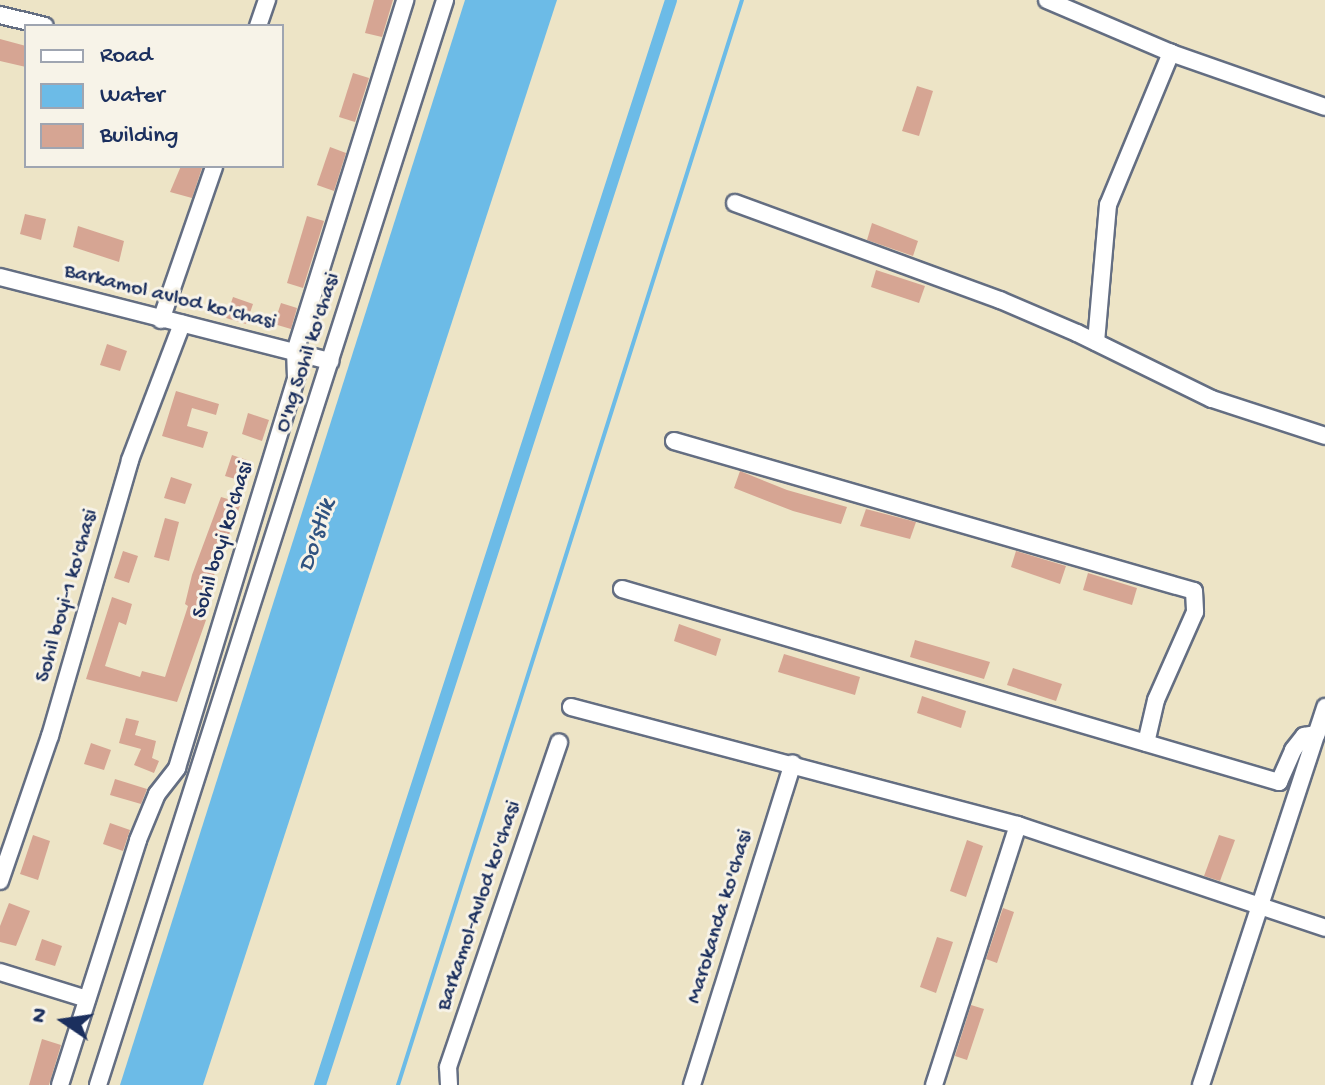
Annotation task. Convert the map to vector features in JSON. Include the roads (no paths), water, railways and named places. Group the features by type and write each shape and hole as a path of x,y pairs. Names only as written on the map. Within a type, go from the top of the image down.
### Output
{"street":[{"path":"259,24 267,0"},
{"name":"Sohil boyi ko'chasi","path":"60,1085 138,840 157,794 177,768 296,378 295,352 405,0"},
{"name":"O'ng Sohil ko'chasi","path":"98,1085 445,0"},
{"path":"1047,0 1171,53 1325,107"},
{"path":"0,15 37,24"},
{"path":"1096,342 1108,205 1171,53"},
{"path":"161,320 214,168"},
{"path":"735,203 1000,300 1096,342 1212,399 1325,436"},
{"name":"Barkamol avlod ko'chasi","path":"0,277 330,361"},
{"name":"Sohil boyi-1 ko'chasi","path":"0,881 50,736 130,460 182,324"},
{"path":"674,441 1194,591 1195,612 1156,700 1146,743"},
{"path":"622,589 1279,782 1293,750 1304,736 1317,734"},
{"path":"571,707 793,763 1018,825 1325,928"},
{"path":"1201,1085 1325,707"},
{"name":"Barkamol-Avlod ko'chasi","path":"449,1085 448,1067 559,742"},
{"name":"Marokanda ko'chasi","path":"692,1085 793,763"},
{"path":"934,1085 1018,825"},
{"path":"0,972 87,999"}],"water":[{"name":"Do'stlik","path":"465,0 557,0 203,1085 120,1085"}],"waterway":[{"path":"320,1085 671,0"},
{"path":"398,1085 742,0"}]}
